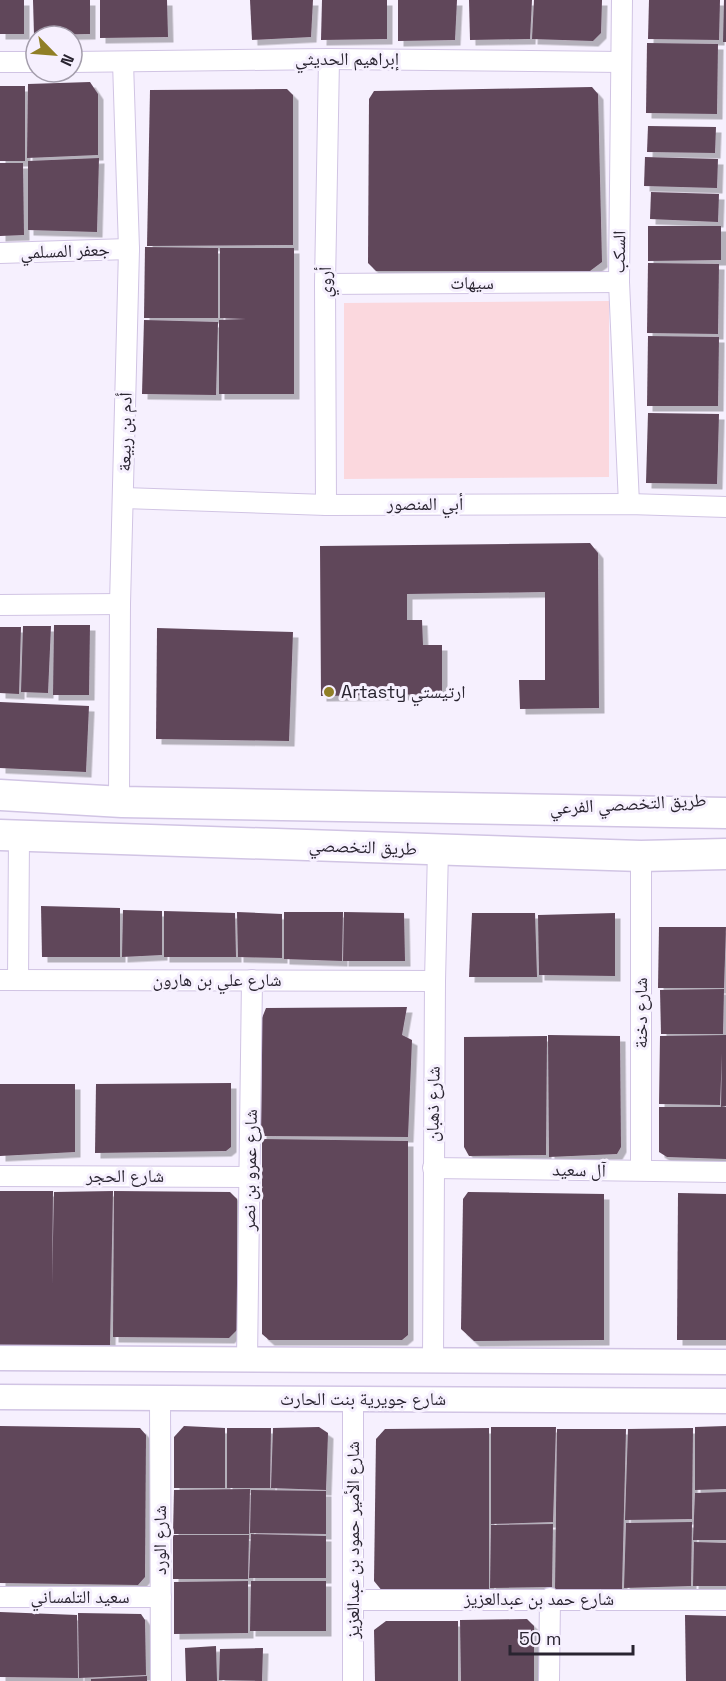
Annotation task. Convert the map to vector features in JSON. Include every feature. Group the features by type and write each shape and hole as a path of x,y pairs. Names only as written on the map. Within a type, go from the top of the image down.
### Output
{"main road":[{"path":"0,795 122,802 726,813"},
{"name":"طريق التخصصي","path":"10,836 641,856 726,854"}],"street":[{"name":"السكب","path":"622,0 619,282 629,504"},
{"name":"إبراهيم الحديثي","path":"84,62 329,59 621,62"},
{"name":"أروي","path":"326,505 325,284 329,59"},
{"path":"0,62 24,62"},
{"name":"أدم بن ربيعة","path":"122,802 119,795 120,604 129,249 123,62"},
{"name":"جعفر المسلمي","path":"0,253 129,249"},
{"name":"سيهات","path":"325,284 619,282"},
{"name":"أبي المنصور","path":"124,498 326,505 629,504 726,507"},
{"path":"0,605 120,604"},
{"name":"طريق التخصصي الفرعي","path":"530,810 726,798"},
{"path":"9,980 10,836"},
{"name":"شارع ذهبان","path":"433,1359 433,1168 438,849"},
{"path":"641,856 726,867"},
{"name":"شارع دخنة","path":"641,856 641,1170"},
{"name":"شارع علي بن هارون","path":"9,980 435,981"},
{"name":"شارع عمرو بن نصر","path":"247,1360 252,980"},
{"name":"آل سعيد","path":"433,1168 726,1172"},
{"name":"شارع الحجر","path":"0,1176 250,1177"},
{"path":"0,1358 726,1362"},
{"name":"شارع جويرية بنت الحارث","path":"0,1397 726,1401"},
{"name":"شارع الورد","path":"160,1398 161,1681"},
{"name":"شارع الأمير حمود بن عبدالعزيز","path":"353,1398 353,1681"},
{"name":"سعيد التلمساني","path":"0,1597 161,1598"},
{"path":"549,1681 550,1598"},
{"name":"شارع حمد بن عبدالعزيز","path":"353,1600 550,1598 726,1600"}],"shaded area":[{"path":"609,301 609,477 344,479 344,303"}],"building":[{"path":"0,0 24,0 24,34 0,34"},
{"path":"33,0 90,0 90,34 84,34 84,24 34,24"},
{"path":"100,0 167,0 168,37 100,38"},
{"path":"250,0 313,0 311,37 252,40"},
{"path":"322,0 387,0 387,39 321,40"},
{"path":"398,0 457,0 455,40 398,41"},
{"path":"469,0 532,0 530,39 470,40"},
{"path":"534,0 602,0 601,33 593,41 532,39"},
{"path":"649,0 720,0 719,40 648,39"},
{"path":"724,0 726,0 726,42 723,42"},
{"path":"647,43 718,44 717,114 646,113"},
{"path":"90,82 98,94 98,155 27,158 28,84 84,84"},
{"path":"0,86 25,86 25,161 0,161"},
{"path":"592,87 598,94 602,262 590,271 376,271 368,263 369,99 374,91"},
{"path":"287,89 293,95 293,245 147,246 150,90"},
{"path":"648,126 716,127 715,153 647,152"},
{"path":"645,157 718,159 717,188 644,186"},
{"path":"99,158 97,232 28,230 28,161"},
{"path":"0,163 23,163 24,235 0,236"},
{"path":"651,192 719,194 718,222 650,219"},
{"path":"648,226 721,226 721,260 648,261"},
{"path":"145,247 218,248 218,318 144,318"},
{"path":"220,248 294,248 294,394 219,394 219,320 246,319 220,318"},
{"path":"648,263 719,264 718,334 647,333"},
{"path":"144,320 218,322 216,395 142,394"},
{"path":"648,336 719,337 718,406 647,406"},
{"path":"648,413 719,414 717,484 646,483"},
{"path":"590,543 598,553 599,708 520,709 519,680 545,680 545,592 407,594 407,620 422,620 423,645 442,645 442,694 321,696 320,546"},
{"path":"54,625 90,625 89,695 53,695"},
{"path":"23,626 51,626 48,693 21,692"},
{"path":"0,627 21,627 19,694 0,693"},
{"path":"157,628 293,632 289,741 156,739"},
{"path":"0,702 89,706 86,772 0,768"},
{"path":"41,906 120,908 120,957 42,957"},
{"path":"123,910 162,911 162,955 122,957"},
{"path":"164,911 235,913 236,957 164,957"},
{"path":"237,912 282,914 282,958 238,957"},
{"path":"284,912 343,912 342,961 284,959"},
{"path":"344,912 404,913 405,961 343,961"},
{"path":"472,913 535,913 537,977 469,977"},
{"path":"615,913 615,976 539,975 538,915"},
{"path":"659,927 726,927 724,988 658,988"},
{"path":"724,989 723,1034 661,1034 660,990"},
{"path":"407,1007 402,1035 412,1040 408,1137 261,1136 262,1018 266,1008"},
{"path":"548,1035 620,1036 621,1147 617,1154 549,1157"},
{"path":"726,1035 726,1106 721,1107 722,1053 720,1105 659,1104 660,1036"},
{"path":"547,1036 546,1155 469,1156 464,1147 464,1037"},
{"path":"231,1083 231,1147 226,1151 95,1153 96,1084"},
{"path":"0,1084 75,1084 75,1152 0,1156"},
{"path":"659,1107 726,1107 726,1159 667,1157 659,1152"},
{"path":"262,1139 408,1141 408,1335 402,1340 269,1340 262,1334"},
{"path":"0,1191 53,1191 52,1284 54,1192 113,1191 110,1345 0,1346"},
{"path":"114,1191 230,1192 237,1199 237,1330 229,1338 113,1337"},
{"path":"468,1192 604,1194 604,1340 474,1341 461,1329 463,1199"},
{"path":"678,1193 726,1194 726,1340 677,1340"},
{"path":"0,1426 140,1428 146,1435 145,1577 138,1585 0,1583"},
{"path":"184,1426 225,1428 225,1488 174,1488 174,1437"},
{"path":"726,1426 726,1489 695,1490 695,1427"},
{"path":"319,1427 328,1433 326,1490 271,1488 273,1428"},
{"path":"491,1427 556,1427 553,1522 491,1524"},
{"path":"227,1428 271,1428 270,1488 227,1488"},
{"path":"489,1428 489,1590 383,1592 374,1581 376,1439 385,1429"},
{"path":"693,1428 692,1519 625,1520 628,1429"},
{"path":"557,1429 626,1429 622,1589 555,1590"},
{"path":"250,1489 249,1534 173,1534 174,1490"},
{"path":"251,1490 326,1491 326,1534 250,1533"},
{"path":"726,1492 726,1540 693,1540 695,1493"},
{"path":"692,1522 691,1586 624,1588 626,1523"},
{"path":"553,1524 552,1587 490,1588 491,1525"},
{"path":"251,1534 326,1536 326,1578 249,1578"},
{"path":"173,1535 249,1535 248,1579 173,1579"},
{"path":"694,1542 726,1543 726,1586 693,1586"},
{"path":"248,1581 248,1633 174,1634 174,1582"},
{"path":"251,1581 326,1581 326,1631 250,1631"},
{"path":"0,1612 77,1615 78,1678 0,1677"},
{"path":"78,1613 141,1614 145,1620 146,1675 79,1678"},
{"path":"685,1615 726,1616 726,1681 686,1681"},
{"path":"527,1619 534,1626 534,1681 461,1681 460,1620"},
{"path":"386,1621 458,1621 458,1681 375,1681 374,1630"},
{"path":"216,1646 217,1681 186,1681 185,1648"},
{"path":"263,1648 262,1681 219,1680 220,1649"},
{"path":"147,1676 147,1681 91,1681 91,1679"}],"place":[{"name":"Artasty ارتيستي","path":"329,692"}]}
